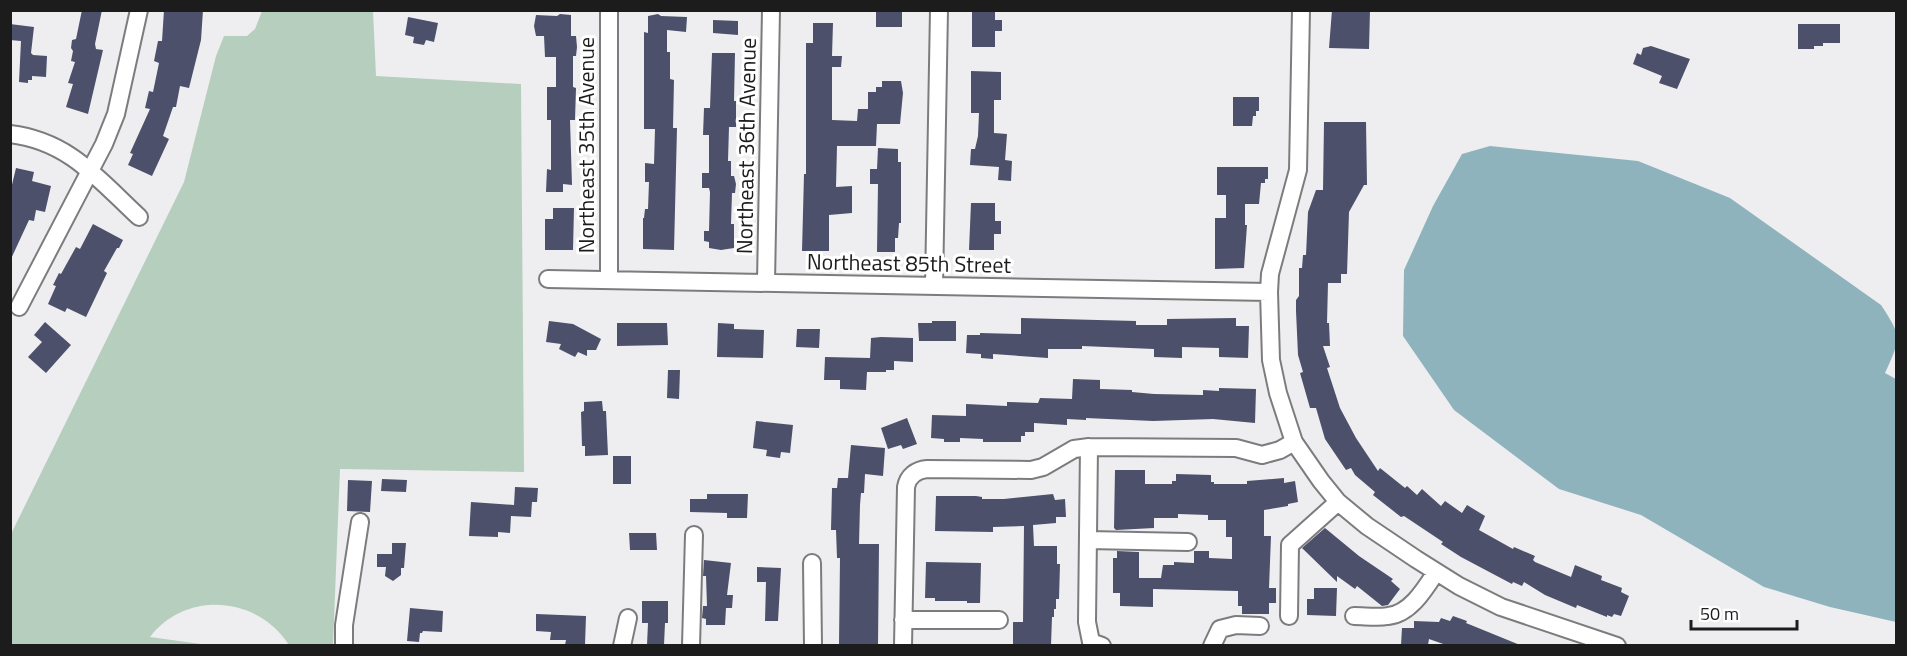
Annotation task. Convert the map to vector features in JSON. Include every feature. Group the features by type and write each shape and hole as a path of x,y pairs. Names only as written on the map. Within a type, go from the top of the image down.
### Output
{"street":[{"path":"19,307 90,172 116,114 139,10"},
{"name":"Northeast 35th Avenue","path":"609,10 609,280"},
{"name":"Northeast 36th Avenue","path":"766,282 771,10"},
{"path":"934,286 939,10"},
{"path":"1301,10 1298,170 1270,273 1269,292 1271,360 1278,393 1294,442 1338,502 1375,531 1436,572 1501,607 1617,645"},
{"path":"10,134 35,139 60,148 139,217"},
{"name":"Northeast 85th Street","path":"548,279 1269,292"},
{"path":"903,645 906,491 911,476 918,471 927,469 1037,469 1074,449 1089,447 1226,448 1262,455 1280,450 1294,442"},
{"path":"1089,447 1087,622 1096,644"},
{"path":"1289,616 1290,545 1338,502"},
{"path":"344,645 344,625 360,522"},
{"path":"691,645 694,535"},
{"path":"1088,540 1188,542"},
{"path":"812,563 813,645"},
{"path":"1354,616 1388,616 1400,613 1420,596 1436,572"},
{"path":"622,645 628,618"},
{"path":"903,620 999,620"},
{"path":"1212,645 1220,629 1236,625 1260,626"}],"green space":[{"path":"262,11 373,11 376,76 521,84 524,472 340,469 333,645 289,645 276,629 259,616 221,605 202,606 183,612 165,622 150,637 208,645 11,645 11,534 184,182 216,56 224,36 247,36 255,29"}],"water":[{"path":"1490,146 1638,161 1730,198 1881,305 1893,324 1897,338 1885,373 1896,379 1896,622 1830,607 1764,587 1641,515 1559,489 1454,410 1403,336 1404,270 1433,206 1462,154"}],"building":[{"path":"82,10 102,10 95,44 96,49 103,50 88,114 66,107 73,84 68,83 75,62 71,61 72,40 76,39"},
{"path":"164,10 203,10 201,40 189,88 180,86 176,107 173,107 163,136 169,139 152,176 128,165 133,154 130,153 150,109 145,108 149,91 153,92 159,63 154,61 158,41 162,41"},
{"path":"876,10 902,10 902,27 876,27"},
{"path":"994,10 995,20 1002,20 1002,31 995,31 995,47 972,47 972,11"},
{"path":"1332,10 1370,10 1369,49 1329,48"},
{"path":"658,14 687,17 686,32 667,30 670,79 674,80 673,128 677,128 674,250 643,249 643,218 645,209 648,209 649,182 645,182 645,163 654,164 655,129 644,129 644,32 648,33 648,16"},
{"path":"536,15 557,16 571,15 571,36 576,36 577,47 576,56 573,56 573,87 576,88 575,120 570,120 572,185 563,184 563,192 546,192 547,169 551,170 551,120 547,120 547,87 556,87 556,57 545,57 544,36 536,36 534,26"},
{"path":"408,17 438,23 434,42 426,40 424,45 413,43 414,37 405,35"},
{"path":"713,20 738,21 738,35 713,33"},
{"path":"813,23 833,23 832,56 842,56 841,67 832,67 832,120 857,121 858,109 868,109 868,92 876,92 876,87 882,87 882,81 901,81 903,93 900,124 877,124 876,146 837,146 836,187 852,186 852,213 829,215 829,251 802,251 804,174 806,174 806,43 813,43"},
{"path":"10,24 34,27 31,53 47,56 46,77 32,76 32,80 28,80 28,83 19,82 21,41 10,40"},
{"path":"1798,24 1840,24 1840,43 1823,43 1823,46 1814,46 1814,49 1798,49"},
{"path":"1651,46 1690,59 1677,89 1659,83 1662,76 1633,64 1637,53 1641,55 1643,48"},
{"path":"712,53 735,53 736,127 729,127 728,161 731,161 731,176 734,176 736,184 735,193 732,193 731,224 734,224 734,248 721,250 709,248 709,242 704,241 704,231 709,231 710,192 709,188 702,188 702,173 709,173 709,135 703,135 704,108 710,108"},
{"path":"971,71 1001,72 1001,100 994,100 994,133 1007,134 1005,160 1012,161 1011,181 998,180 999,167 970,165 971,149 975,149 978,136 979,113 971,113"},
{"path":"1233,97 1259,97 1259,111 1256,111 1256,116 1253,116 1252,126 1233,126"},
{"path":"1324,122 1366,122 1367,185 1364,185 1349,212 1347,274 1341,274 1341,283 1328,283 1327,323 1329,323 1330,346 1323,346 1330,367 1327,368 1340,408 1356,438 1378,471 1380,468 1417,495 1422,489 1441,506 1445,501 1462,513 1467,505 1485,516 1479,530 1513,549 1514,547 1535,556 1533,560 1535,562 1571,577 1575,565 1602,576 1601,580 1622,588 1621,592 1629,596 1621,616 1614,614 1612,617 1607,615 1607,617 1577,605 1576,608 1545,595 1524,582 1522,586 1513,582 1512,584 1461,557 1441,544 1443,542 1404,516 1401,517 1373,495 1375,492 1355,475 1351,468 1346,470 1325,439 1316,408 1310,408 1300,373 1303,372 1298,355 1296,311 1296,300 1299,296 1299,268 1302,268 1303,255 1306,255 1308,212 1316,190 1323,190"},
{"path":"878,148 898,149 898,162 901,162 901,223 899,223 898,238 895,238 895,252 877,252 878,184 870,184 870,169 877,169"},
{"path":"1217,167 1268,167 1268,179 1265,179 1265,183 1261,183 1259,204 1245,204 1245,225 1247,225 1244,268 1215,269 1215,218 1226,218 1226,195 1217,195"},
{"path":"16,168 34,172 32,181 51,186 45,212 36,210 34,221 29,220 10,261 10,193"},
{"path":"971,203 995,203 995,221 1001,221 1001,234 994,234 994,250 969,250"},
{"path":"553,208 574,208 573,250 545,250 545,219 553,219"},
{"path":"93,224 123,240 104,271 107,273 86,317 67,308 65,312 48,304 59,273 61,274 76,247 80,249"},
{"path":"1021,318 1136,321 1136,325 1167,325 1167,319 1236,318 1236,326 1249,326 1248,358 1219,357 1219,348 1182,347 1182,358 1154,357 1154,349 1082,346 1082,349 1048,349 1048,358 993,354 993,359 981,358 981,354 966,353 967,335 1021,334"},
{"path":"549,321 573,324 601,339 596,350 587,350 587,356 578,352 575,357 559,349 561,344 546,342"},
{"path":"932,321 956,321 956,341 919,341 918,323 932,323"},
{"path":"45,322 71,345 46,373 28,357 42,342 34,335"},
{"path":"617,323 667,323 668,345 617,346"},
{"path":"718,323 734,324 734,329 764,330 763,358 717,357"},
{"path":"797,329 820,329 819,348 796,347"},
{"path":"871,338 913,338 913,362 894,361 894,370 867,372 866,390 840,389 840,380 824,380 825,357 870,358"},
{"path":"668,370 680,370 679,399 667,398"},
{"path":"1073,379 1100,380 1100,389 1132,390 1132,392 1154,394 1203,395 1203,390 1219,391 1219,388 1256,389 1255,423 1213,419 1153,421 1086,418 1086,420 1067,419 1067,425 1034,423 1034,432 1025,432 1025,436 1021,436 1021,442 983,442 983,439 960,438 960,442 944,442 944,439 931,438 932,415 966,416 966,404 1007,406 1007,402 1038,403 1040,398 1072,399"},
{"path":"602,401 603,411 606,411 608,455 585,456 585,446 582,446 581,412 584,411 584,402"},
{"path":"907,418 917,444 903,449 901,445 888,449 881,428"},
{"path":"756,421 793,425 790,453 781,452 780,458 766,456 767,450 753,448"},
{"path":"851,445 885,448 883,476 865,474 864,493 861,493 860,505 859,544 879,544 878,645 839,645 840,558 837,558 836,530 831,530 832,488 837,488 838,478 848,478"},
{"path":"613,456 631,456 631,484 613,484"},
{"path":"1115,470 1145,470 1145,484 1172,484 1172,481 1176,481 1176,474 1211,475 1211,482 1214,484 1247,484 1247,481 1284,478 1284,483 1295,481 1298,502 1264,510 1264,536 1271,536 1269,588 1276,588 1276,603 1269,603 1269,614 1242,614 1242,606 1238,606 1238,591 1153,589 1153,607 1120,606 1120,593 1113,593 1113,558 1117,558 1117,551 1139,552 1139,578 1161,578 1163,565 1174,565 1174,562 1194,563 1194,551 1209,551 1209,558 1232,559 1232,537 1226,537 1226,520 1208,520 1208,515 1178,514 1178,518 1154,518 1154,528 1116,530 1114,528"},
{"path":"382,479 407,480 406,492 381,491"},
{"path":"348,480 372,481 370,512 347,511"},
{"path":"515,487 538,488 537,502 532,502 531,517 511,516 510,533 498,532 498,537 469,536 471,502 514,505"},
{"path":"707,494 748,494 747,518 727,518 727,513 690,512 690,499 707,499"},
{"path":"1053,494 1055,500 1065,499 1066,517 1056,517 1056,523 1033,525 1034,546 1057,546 1057,564 1060,564 1059,599 1056,599 1056,609 1052,617 1051,645 1013,645 1013,622 1023,622 1024,526 993,527 993,532 935,531 936,496 1004,499"},
{"path":"1325,528 1359,556 1393,579 1391,581 1400,589 1388,605 1382,606 1357,586 1355,589 1337,576 1337,582 1302,548"},
{"path":"629,533 656,533 657,550 630,550"},
{"path":"392,543 406,543 404,568 401,568 401,575 393,581 385,576 386,567 377,567 377,554 392,554"},
{"path":"704,560 731,563 727,595 733,595 732,608 726,608 725,625 706,625 706,619 702,618 703,606 707,606 706,576 703,576"},
{"path":"926,562 981,563 980,603 935,601 935,598 925,598"},
{"path":"757,567 781,568 778,621 765,621 766,582 757,582"},
{"path":"1314,588 1337,588 1336,616 1307,615 1307,599 1314,599"},
{"path":"642,601 668,601 668,623 665,623 664,645 647,645 648,623 642,623"},
{"path":"410,608 443,611 442,632 423,631 420,633 419,642 407,641"},
{"path":"536,614 586,616 585,645 565,645 566,640 550,640 551,632 536,631"},
{"path":"1453,616 1520,645 1446,645 1429,639 1428,645 1401,645 1402,628 1414,628 1414,621 1439,622 1441,618 1450,621"}]}
